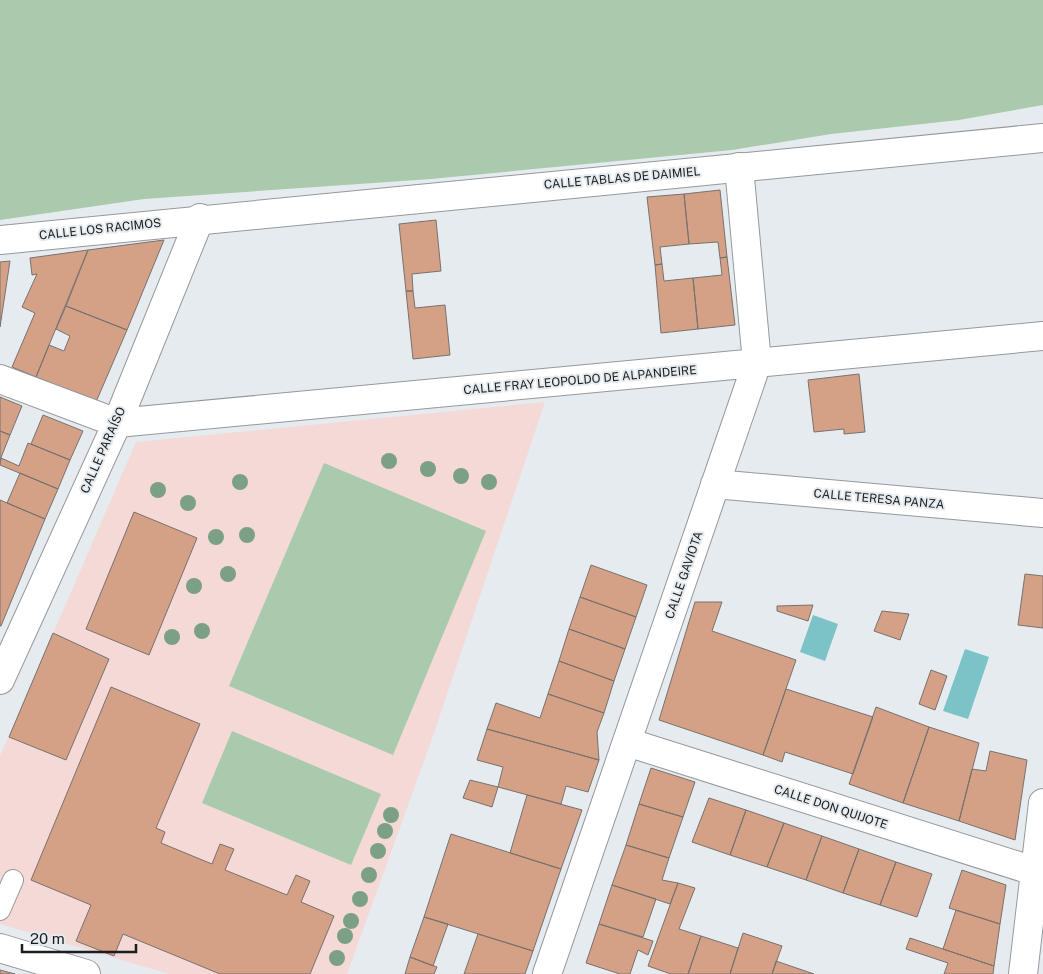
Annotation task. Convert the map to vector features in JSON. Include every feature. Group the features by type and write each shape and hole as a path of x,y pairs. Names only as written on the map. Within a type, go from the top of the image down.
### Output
{"street":[{"name":"CALLE TABLAS DE DAIMIEL","path":"200,218 1043,138"},
{"name":"CALLE GAVIOTA","path":"547,974 757,363 739,167"},
{"name":"CALLE LOS RACIMOS","path":"0,240 200,218"},
{"name":"CALLE PARAÍSO","path":"0,680 5,653 117,423 200,218"},
{"name":"CALLE FRAY LEOPOLDO DE ALPANDEIRE","path":"117,423 1043,336"},
{"path":"0,379 117,423"},
{"name":"CALLE TERESA PANZA","path":"716,484 1043,513"},
{"name":"CALLE DON QUIJOTE","path":"627,742 1034,871"},
{"path":"1023,974 1043,803"},
{"path":"0,948 86,974"}],"lane":[{"path":"0,910 12,880"}],"shaded area":[{"path":"545,402 433,736 347,974 169,974 0,924 0,756 136,442"}],"green space":[{"path":"0,0 1043,0 1043,105 959,120 831,134 732,150 431,179 144,199 0,220"},
{"path":"324,463 486,531 393,755 229,686"},
{"path":"232,731 381,794 351,865 202,803"}],"water":[{"path":"813,615 838,624 825,661 800,652"},
{"path":"965,649 989,657 968,719 943,711"}],"building":[{"path":"720,190 727,257 720,258 718,242 689,244 684,194"},
{"path":"684,194 689,244 660,247 662,264 655,265 647,197"},
{"path":"436,220 441,271 412,274 413,291 406,291 399,224"},
{"path":"164,240 127,330 66,306 88,250"},
{"path":"88,250 36,377 12,367 35,313 22,307 37,274 32,275 30,258"},
{"path":"727,257 735,325 698,329 693,278 722,275 720,258"},
{"path":"10,261 0,327 0,262"},
{"path":"662,264 664,281 693,278 698,329 661,333 655,265"},
{"path":"406,291 413,291 415,308 445,305 450,355 413,359"},
{"path":"66,306 127,330 96,402 36,377 49,345 64,351 70,336 56,329"},
{"path":"859,374 865,432 844,434 844,429 814,432 808,380"},
{"path":"0,397 22,406 10,435 0,431"},
{"path":"43,415 83,431 70,460 31,444"},
{"path":"0,431 10,435 0,460"},
{"path":"28,443 70,460 58,489 0,465 1,458 19,466"},
{"path":"20,473 58,489 45,519 7,503"},
{"path":"0,500 45,519 1,626 0,626"},
{"path":"134,512 197,538 149,655 86,629"},
{"path":"591,565 647,585 636,617 580,597"},
{"path":"1025,574 1043,576 1043,628 1018,625"},
{"path":"580,597 636,617 625,649 569,629"},
{"path":"695,602 722,602 712,631 796,660 763,755 659,720"},
{"path":"813,605 808,621 777,611 777,606"},
{"path":"882,611 909,614 900,640 874,631"},
{"path":"569,629 625,649 614,681 559,661"},
{"path":"53,633 109,659 66,760 9,737"},
{"path":"559,661 614,681 604,713 548,694"},
{"path":"931,670 947,676 935,710 919,704"},
{"path":"111,687 200,724 156,828 165,832 161,843 212,864 220,844 234,849 225,870 287,895 296,875 310,881 301,902 334,916 310,974 220,974 123,934 114,956 76,941 91,905 31,880"},
{"path":"786,689 873,717 853,774 785,752 782,762 763,755"},
{"path":"548,694 604,713 597,732 599,760 487,729 496,703 540,718"},
{"path":"876,707 929,727 903,803 849,784"},
{"path":"929,727 979,743 959,821 903,803"},
{"path":"487,729 599,760 588,792 566,786 561,804 498,787 503,767 477,760"},
{"path":"990,751 1027,760 1015,840 959,821 972,769 986,771"},
{"path":"651,768 695,782 683,817 639,804"},
{"path":"470,780 498,787 492,807 463,798"},
{"path":"527,795 582,810 561,869 510,853"},
{"path":"709,798 746,810 730,855 692,842"},
{"path":"639,804 683,817 669,858 626,845"},
{"path":"746,810 784,823 767,867 730,855"},
{"path":"784,823 822,836 806,880 767,867"},
{"path":"451,834 561,869 533,951 424,917"},
{"path":"822,836 859,849 843,893 806,880"},
{"path":"626,845 669,858 662,880 678,883 670,904 612,885"},
{"path":"859,849 896,862 880,905 843,893"},
{"path":"896,862 932,874 917,917 880,905"},
{"path":"962,870 1006,885 1000,924 949,908"},
{"path":"678,883 695,888 679,929 701,936 688,974 671,974 648,966"},
{"path":"612,885 656,899 643,937 599,924"},
{"path":"956,910 1000,924 994,966 943,949"},
{"path":"424,917 448,924 433,966 410,957"},
{"path":"599,924 653,941 648,955 638,950 630,974 620,974 586,963"},
{"path":"743,933 782,946 772,974 730,974"},
{"path":"478,934 533,951 525,974 464,974"},
{"path":"701,936 738,948 730,974 688,974"},
{"path":"910,938 994,966 993,974 944,974 948,963 906,949"},
{"path":"410,957 437,967 434,974 405,974"},
{"path":"776,961 814,974 772,974"},
{"path":"0,970 15,974 0,974"}]}
